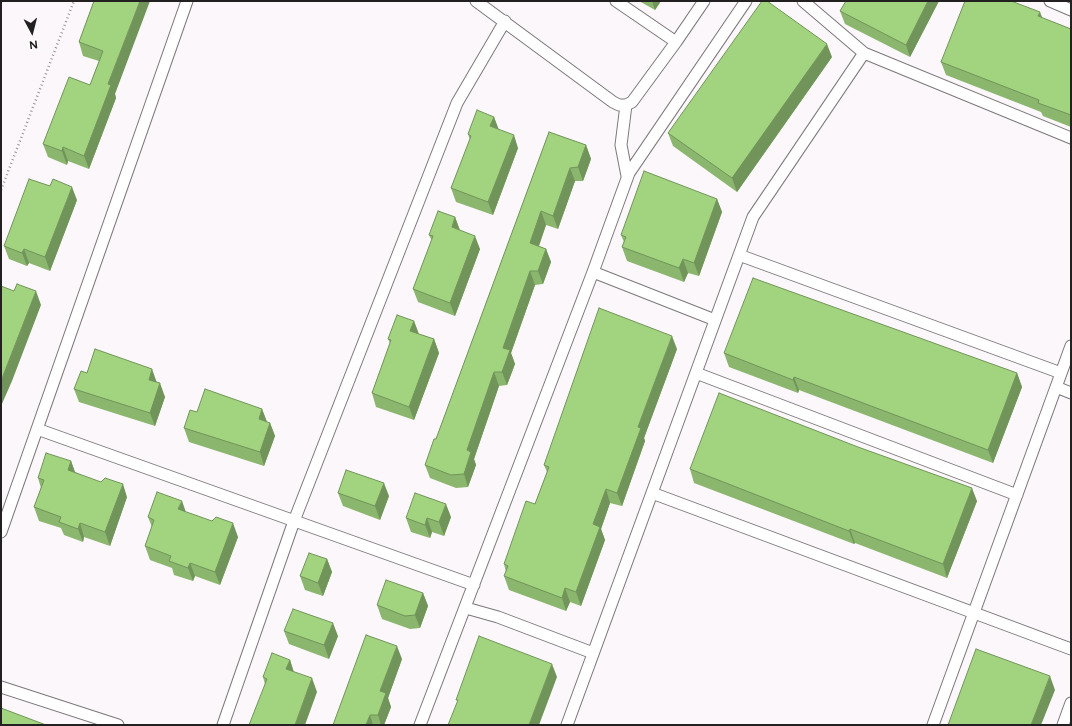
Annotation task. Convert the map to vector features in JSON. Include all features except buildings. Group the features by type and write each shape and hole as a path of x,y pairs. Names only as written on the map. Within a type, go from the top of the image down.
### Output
{"lane":[{"path":"1,532 187,1"},
{"path":"476,1 619,105 626,105 632,102 704,1"},
{"path":"616,1 676,42"},
{"path":"420,725 466,608 593,272 627,176 746,1"},
{"path":"803,1 864,53 1071,138"},
{"path":"1050,1 1071,10"},
{"path":"223,725 294,521 457,103 505,21"},
{"path":"567,725 753,217 864,53"},
{"path":"626,105 621,145 627,176"},
{"path":"739,255 1061,373"},
{"path":"593,272 716,320"},
{"path":"933,725 1071,346"},
{"path":"696,372 1017,495"},
{"path":"1056,387 1071,393"},
{"path":"37,429 474,585"},
{"path":"652,493 1071,649"},
{"path":"466,608 498,617 593,653"},
{"path":"1,687 118,725"},
{"path":"1063,725 1071,704"}],"path":[{"path":"1,190 74,1"}]}
